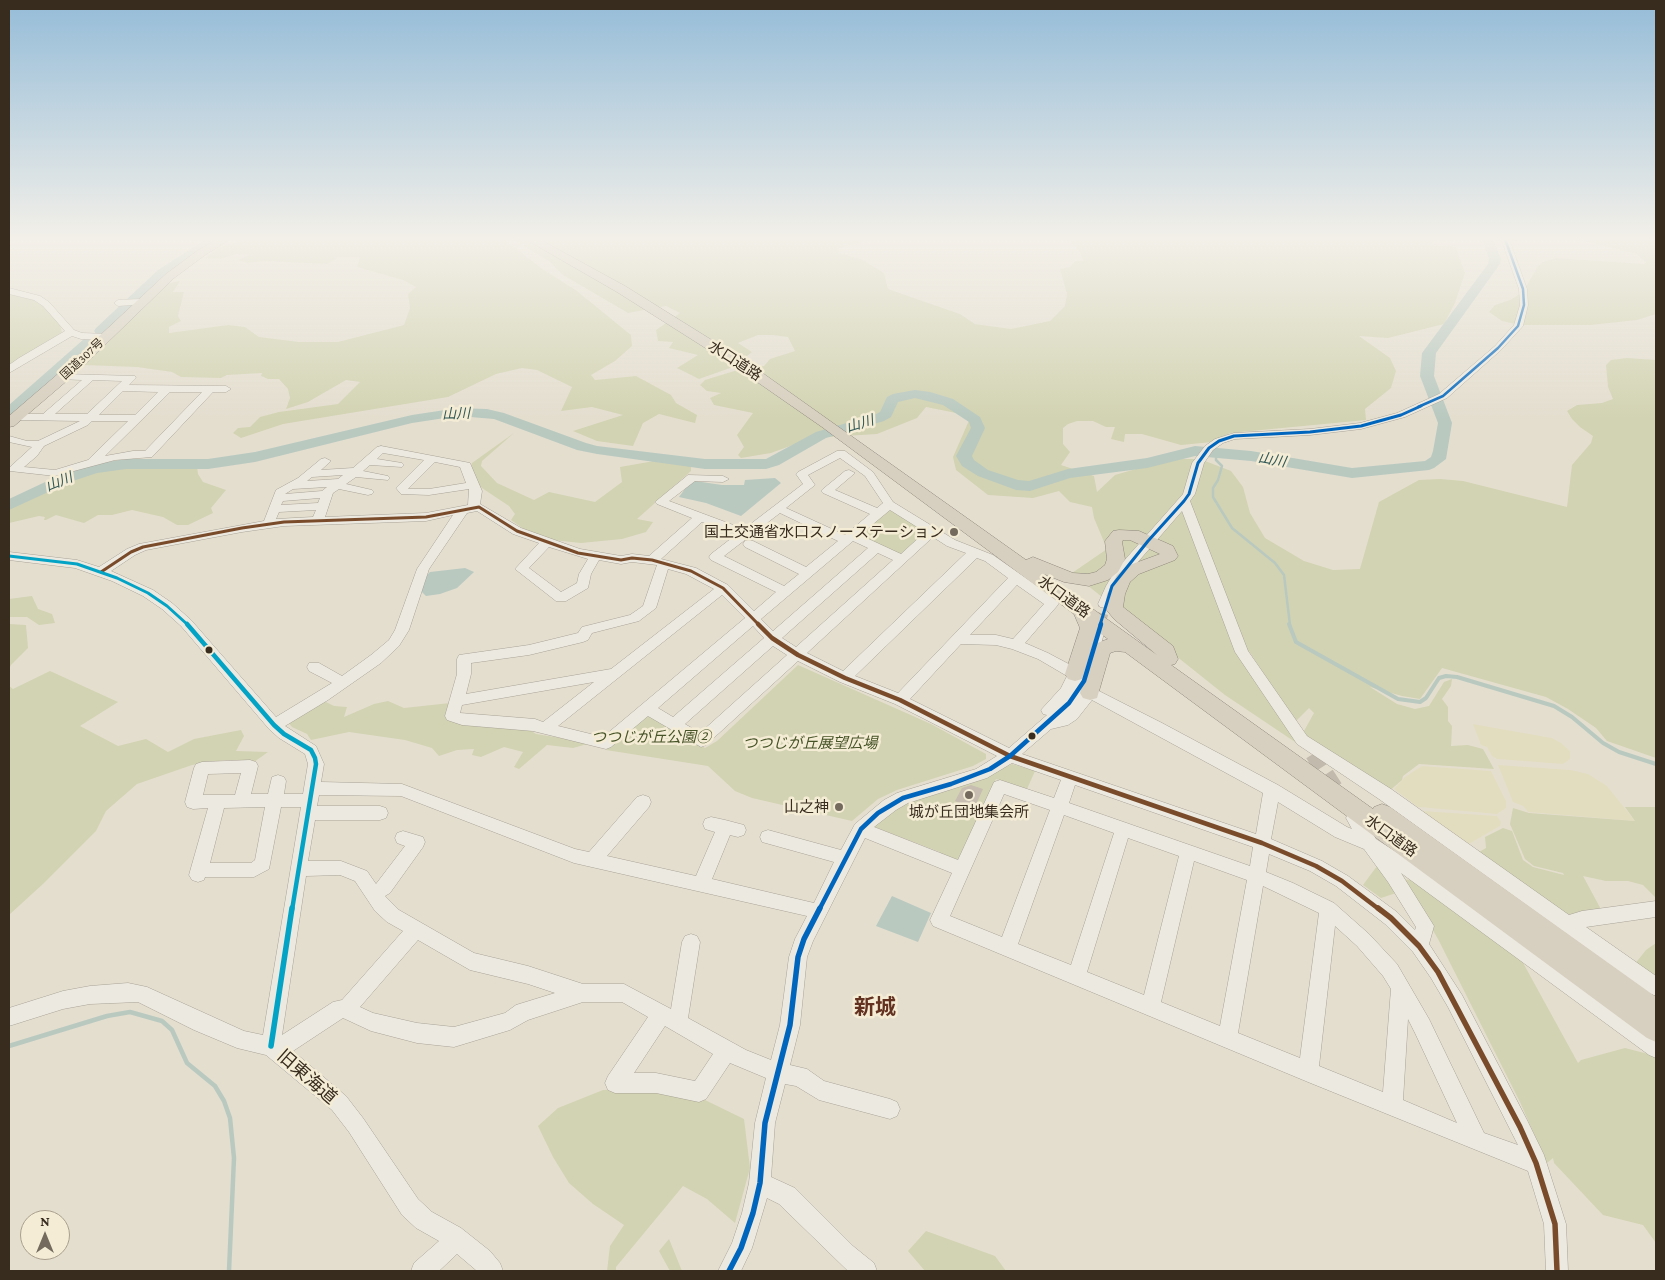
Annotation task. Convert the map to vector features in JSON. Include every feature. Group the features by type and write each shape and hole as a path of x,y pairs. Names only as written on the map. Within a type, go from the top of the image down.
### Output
{"highway":[{"name":"国道307号","path":"13,420 106,337 130,302 135,299"},
{"name":"水口道路","path":"635,299 832,422 1082,611 1656,1029"},
{"name":"水口道路","path":"853,438 1033,562 1656,1012"},
{"path":"1033,562 1070,578 1080,580 1095,579 1108,572 1114,564 1116,559 1113,541 1117,536 1130,534 1163,547 1167,550 1169,556 1153,564 1133,570 1118,586 1114,608 1166,652 1168,659"},
{"path":"1075,674 1089,628 1082,611"},
{"path":"1090,693 1102,649 1114,644 1131,646"}],"street":[{"path":"39,299 71,332 81,336 106,337"},
{"path":"1105,604 1116,579 1190,494 1194,476 1206,452 1219,440 1234,436 1310,432 1361,426 1401,416 1427,404 1443,396 1512,334 1522,318 1524,299"},
{"path":"9,370 22,360 71,332"},
{"path":"63,377 131,378 89,418 40,444 33,454 14,469 55,473 93,462 132,454 148,455 210,389"},
{"path":"46,418 90,378"},
{"path":"120,388 226,389"},
{"path":"93,462 167,389"},
{"path":"13,420 137,418"},
{"path":"9,439 23,443 40,444"},
{"path":"274,725 376,659 399,637 423,568 468,509 476,491 466,470 466,465 382,449 339,484 325,500 318,521"},
{"path":"786,592 715,557 746,539 809,485 802,474 840,453 869,474 889,504 952,543 989,558 1052,603 1016,645"},
{"path":"432,459 402,488 405,492 429,492 474,486"},
{"path":"369,460 398,466"},
{"path":"269,523 280,492 310,474 325,461"},
{"path":"310,474 355,472 384,478"},
{"path":"850,473 827,491 879,513"},
{"path":"723,479 692,476 661,502 700,517 746,539 808,573"},
{"path":"290,486 339,484 368,492"},
{"path":"276,504 325,500"},
{"path":"1184,501 1242,652 1302,740 1312,750 1385,794 1568,929 1656,987"},
{"path":"700,517 658,561 649,608 634,618 587,630 583,637 529,650 464,659 464,674 452,716 462,719 535,725 544,729 606,743 889,504"},
{"path":"101,572 131,552 143,547 182,542 269,523 426,517 479,507 517,531 595,557 658,561 691,571 723,588 772,638 798,655 845,678 900,700 1010,756 1262,843 1316,866 1342,881 1390,918 1419,946 1438,972 1455,1001 1536,1163 1554,1224 1557,1271"},
{"path":"786,512 902,559"},
{"path":"647,708 701,742 933,531"},
{"path":"547,542 521,568 561,598 583,585 584,574 595,557"},
{"path":"674,725 876,548"},
{"path":"845,678 975,552"},
{"name":"旧東海道","path":"9,556 76,564 101,572 148,593 186,623 274,725 284,734 311,750 316,764 276,1004 274,1048 339,1103 356,1125 410,1207 424,1220 456,1239 482,1259 492,1271"},
{"path":"900,700 1016,578"},
{"path":"544,729 723,588"},
{"path":"729,1271 741,1248 754,1213 760,1183 764,1122 790,1025 798,957 804,939 861,829 878,813 903,798 981,774 1010,756 1061,711 1076,695 1088,668 1098,629"},
{"path":"957,639 996,640 1016,645 1043,656 1075,674 1066,691 1046,711 1043,725"},
{"path":"314,667 342,682"},
{"path":"457,701 614,673"},
{"path":"1043,725 1063,721 1072,715 1090,693 1272,790 1341,832 1370,844 1544,960 1656,1048"},
{"path":"242,800 250,766 202,768 193,802 311,800 402,790 574,856 804,907 818,912"},
{"path":"1006,948 1070,778"},
{"path":"218,802 199,872 254,870 263,864 278,781"},
{"path":"1477,1141 1422,1026 1390,970 1376,954 1328,909 1287,888 1256,876 1000,786 939,920 1226,1039 1477,1141 1536,1163"},
{"path":"1226,1039 1272,790"},
{"path":"311,800 380,813"},
{"path":"593,860 642,802"},
{"path":"1354,818 1425,926 1419,946"},
{"path":"701,884 725,827"},
{"path":"861,829 962,869"},
{"path":"1076,977 1123,829"},
{"path":"374,894 384,888 417,842 403,838"},
{"path":"768,838 845,858"},
{"path":"1150,1007 1188,852"},
{"path":"300,869 341,868 354,872 361,876 385,910 470,961 528,975 583,993 624,994 727,1051 778,1073 800,1076 819,1090 890,1109"},
{"path":"1308,1072 1328,909"},
{"path":"1568,929 1582,919 1656,909"},
{"path":"9,1017 63,1000 113,992 134,993 148,996 201,1024 244,1041 274,1048 340,1009 347,1008 416,929"},
{"path":"691,942 670,1018 615,1083 656,1083 699,1092 727,1051"},
{"path":"1392,1106 1400,990"},
{"path":"347,1008 350,1012 371,1022 417,1033 454,1037 510,1021 524,1012 583,993"},
{"path":"760,1183 787,1196 866,1271"},
{"path":"422,1271 456,1239"}],"shaded area":[{"path":"775,478 781,483 741,516 706,503 679,497 690,482 695,481 722,485 744,485 745,480"},
{"path":"465,568 474,572 457,588 440,594 426,596 421,591 425,577 430,572"},
{"path":"1473,724 1552,738 1570,751 1570,759 1563,764 1497,759 1492,756 1487,747 1481,745"},
{"path":"1498,765 1571,770 1588,774 1607,786 1635,821 1528,812 1523,806 1513,802"},
{"path":"1422,766 1491,771 1506,801 1506,808 1497,814 1418,807 1394,789 1405,777"},
{"path":"1423,811 1497,816 1501,822 1500,826 1467,845 1425,815"},
{"path":"892,896 931,913 918,942 876,926"}],"green space":[{"path":"9,299 34,300 46,308 59,322 62,332 9,366"},
{"path":"150,299 182,299 178,316 181,321 169,327 169,333 228,325 245,327 259,337 299,342 338,342 404,325 410,308 409,299 586,299 631,335 632,346 615,361 591,375 595,380 636,376 671,395 676,403 697,415 695,423 659,414 643,423 633,446 597,441 573,431 623,415 592,407 561,411 572,387 537,370 522,368 496,374 448,397 283,424 241,438 233,433 238,428 250,427 260,417 279,412 338,404 360,382 346,380 308,402 286,409 290,398 288,389 279,379 268,379 261,376 262,373 227,375 221,378 181,377 172,372 137,367 83,365"},
{"path":"604,299 916,299 960,314 975,324 1011,329 1050,321 1065,306 1066,299 1456,299 1444,324 1388,338 1359,336 1390,358 1396,371 1391,388 1365,409 1366,420 1230,433 1212,442 1181,445 1142,434 1125,434 1124,442 1111,439 1115,427 1106,427 1093,421 1077,421 1063,428 1063,444 1070,452 1061,465 1094,476 1097,492 1115,475 1171,459 1200,459 1231,471 1243,487 1250,513 1265,538 1304,561 1333,570 1360,569 1379,502 1419,480 1463,481 1567,507 1572,465 1591,443 1593,436 1580,427 1567,411 1577,405 1602,403 1613,399 1608,387 1606,365 1611,360 1627,358 1656,360 1656,758 1607,741 1596,728 1546,697 1442,668 1420,699 1370,687 1397,704 1415,709 1429,706 1444,682 1452,679 1451,686 1442,699 1448,707 1448,721 1452,726 1451,746 1468,745 1483,749 1494,769 1419,764 1403,776 1402,780 1387,793 1307,737 1304,731 1314,713 1309,708 1295,722 1249,651 1242,655 1301,746 1225,695 1072,573 1107,549 1094,518 1092,507 1070,502 1059,491 1033,498 988,495 956,470 953,457 971,416 926,407 917,418 877,434 812,438 771,453 741,458 738,455 744,447 737,435 753,413 714,405 710,398 721,393 707,391 700,385 705,380 744,368 764,366 770,359 795,351 788,337 758,335 738,343 752,352 733,367 699,379 677,368 698,355 669,348 673,342 658,341 656,330 680,313 666,306 628,313"},
{"path":"1656,299 1656,314 1637,320 1591,325 1519,325 1502,321 1489,312 1495,305 1510,300"},
{"path":"514,433 482,461 481,466 497,483 534,500 549,492 595,502 622,482 620,467 660,460 691,465 691,471 637,519 653,522 646,532 622,539 581,543 553,540 528,532 511,520 515,514 509,506 479,486 471,467 472,463"},
{"path":"121,465 197,467 198,474 203,482 226,490 211,508 213,513 188,525 177,525 163,517 132,510 112,515 98,515 84,523 56,515 46,520 44,520 45,517 39,516 9,523 9,507 65,480 95,470"},
{"path":"887,510 894,510 923,528 924,534 901,555 896,555 859,534"},
{"path":"32,596 38,609 52,614 55,623 39,625 27,617 9,617 9,599"},
{"path":"9,624 26,625 28,648 9,669"},
{"name":"つつじが丘展望広場","path":"798,665 931,724 986,754 986,759 973,766 897,790 878,799 852,821 752,798 735,791 708,766 606,750 644,717 653,716 705,748 717,741"},
{"path":"50,671 118,702 80,726 118,746 146,739 168,752 194,739 241,730 244,736 236,751 268,752 254,762 225,760 192,765 137,784 106,811 96,831 9,915 9,686 13,689"},
{"path":"322,700 334,706 347,707 344,717 374,704 388,701 404,708 450,703 447,719 528,729 536,734 591,743 573,748 547,745 519,769 514,767 523,752 504,747 481,757 472,755 474,749 457,750 439,756 432,748 405,740 349,732 311,740 307,734 292,727 287,721"},
{"path":"1012,764 1035,771 1027,789 996,779 959,858 955,860 940,854 940,852 874,827 886,813 905,802 978,779"},
{"path":"1625,807 1656,807 1656,898 1643,885 1628,881 1606,881 1583,876 1604,915 1580,917 1578,910 1579,918 1569,921 1474,855 1486,848 1485,837 1503,828 1512,831 1523,860 1533,867 1564,875 1563,873 1534,866 1525,859 1510,824 1513,808 1529,813 1635,821"},
{"path":"1380,862 1399,892 1381,898 1363,885"},
{"path":"1416,879 1516,950 1578,1063 1581,1060 1625,1048 1656,1056 1656,1243 1643,1225 1603,1215 1554,1163 1553,1158 1547,1163 1520,1102 1438,939 1403,880"},
{"path":"1656,943 1656,998 1634,965 1646,950"},
{"path":"661,1088 705,1100 744,1119 750,1168 735,1223 707,1199 683,1186 616,1267 616,1271 607,1271 610,1246 624,1225 593,1204 569,1183 553,1157 538,1126 558,1108 603,1090"},
{"path":"926,1231 995,1256 1006,1271 925,1271 908,1251"},
{"path":"669,1239 682,1271 670,1271 659,1251"}],"building":[{"name":"城が丘団地集会所","path":"971,785 983,789 974,809 955,801 962,788"}],"waterway":[{"path":"100,331 134,299"},
{"name":"山川","path":"9,505 64,479 94,469 126,464 208,464 255,457 412,419 458,412 487,413 499,416 582,447 597,450 705,464 766,464 774,462 821,435 879,418 886,414 892,400 915,394 930,396 948,402 975,420 978,428 964,456 967,463 983,473 1016,485 1030,486 1068,474 1147,463 1195,451 1251,456 1352,473 1429,465 1438,459 1445,423 1427,376 1429,353 1469,299"},
{"path":"9,412 89,342"},
{"path":"1216,454 1216,460 1222,466 1218,480 1213,488 1213,497 1232,528 1275,563 1284,575 1290,625"},
{"path":"1289,624 1296,642 1398,699 1420,702 1426,698 1439,678 1446,676 1457,677 1554,706 1572,717 1603,743 1619,752 1656,764"},
{"path":"9,1046 107,1016 130,1012 162,1021 172,1030 187,1063 215,1086 224,1101 230,1118 234,1158 229,1271"}],"tunnel":[{"path":"1099,625 1105,604"},
{"path":"1098,629 1099,624"},
{"path":"1313,754 1337,791"}],"transit line":[{"path":"729,1271 741,1248 753,1213 760,1183 765,1123 790,1025 798,957 804,939 861,829 878,813 903,798 951,784 990,769 1010,756 1069,703 1084,681 1112,586 1189,494 1198,463 1209,448 1219,441 1234,436 1310,432 1361,426 1401,415 1443,396 1498,348 1518,326 1524,305 1524,299"},
{"path":"101,572 131,552 143,547 242,528 284,522 426,517 479,507 517,531 578,553 621,560 632,558 652,560 691,571 723,588 772,638 798,655 845,678 900,700 1010,756 1262,843 1316,866 1342,881 1391,918 1419,946 1438,972 1520,1127 1536,1163 1555,1224 1557,1271"},
{"path":"9,556 77,564 117,578 148,593 167,606 186,623 274,725 284,734 311,750 316,764 276,1005 271,1046"}],"place":[{"name":"国土交通省水口スノーステーション","path":"954,532"},
{"name":"城が丘団地集会所","path":"969,795"},
{"name":"山之神","path":"839,807"}],"district":[{"name":"新城","path":"875,1008"}],"park label":[{"name":"つつじが丘公園②","path":"651,737"}]}
